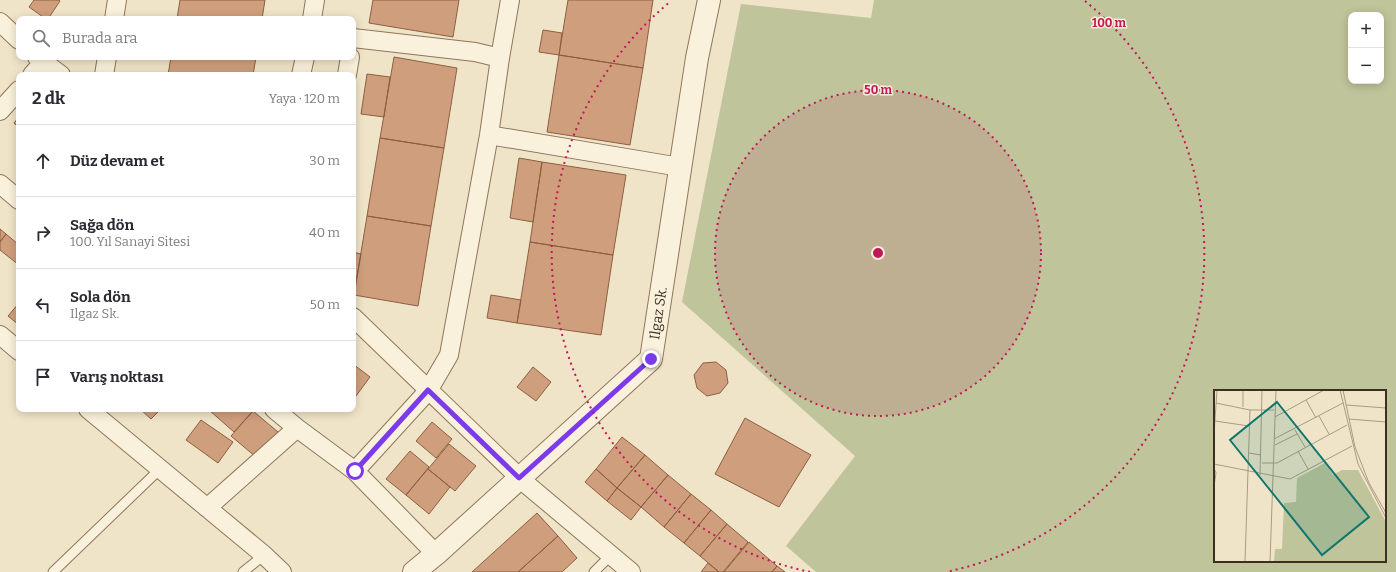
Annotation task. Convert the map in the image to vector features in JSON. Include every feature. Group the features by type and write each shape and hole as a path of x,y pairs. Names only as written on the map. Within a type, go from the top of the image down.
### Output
{"street":[{"path":"114,16 117,0"},
{"path":"312,16 315,0"},
{"path":"355,471 428,390 449,355 489,135 510,0"},
{"name":"Ilgaz Sk.","path":"414,572 436,554 651,359 697,58 709,0"},
{"path":"0,22 16,37"},
{"path":"356,39 475,52 500,58"},
{"path":"104,72 106,60"},
{"path":"302,72 304,60"},
{"path":"348,72 350,60"},
{"path":"37,65 54,72"},
{"path":"0,111 16,93"},
{"path":"489,135 680,167"},
{"path":"0,184 16,197"},
{"path":"356,320 519,478 631,572"},
{"path":"92,412 264,555 282,572"},
{"path":"278,412 355,471 436,554"},
{"path":"207,508 297,428"}],"lane":[{"path":"53,572 160,469"},
{"path":"243,572 264,555"},
{"path":"594,572 611,555"}],"green space":[{"path":"874,0 1396,0 1396,572 816,572 786,546 855,456 682,302 741,4 871,18"}],"building":[{"path":"34,0 60,1 50,16 42,16 29,7"},
{"path":"180,0 265,0 262,16 177,16"},
{"path":"373,0 459,0 453,37 369,23"},
{"path":"568,0 653,0 643,68 559,55"},
{"path":"543,30 562,33 559,55 539,52"},
{"path":"559,55 643,68 630,145 547,132"},
{"path":"394,57 457,68 444,148 380,138"},
{"path":"170,60 256,60 254,72 168,72"},
{"path":"367,74 390,77 384,117 361,114"},
{"path":"380,138 444,148 431,226 367,216"},
{"path":"519,158 542,162 533,222 510,218"},
{"path":"542,162 626,175 613,255 530,242"},
{"path":"367,216 431,226 418,306 356,295 356,283"},
{"path":"0,229 6,234 0,242"},
{"path":"6,234 16,242 16,263 0,250 0,242"},
{"path":"530,242 613,255 601,335 517,323"},
{"path":"356,253 361,254 356,282"},
{"path":"491,295 521,300 517,323 487,318"},
{"path":"16,307 16,323 8,316"},
{"path":"716,362 726,370 728,383 720,393 707,396 697,388 694,375 703,363"},
{"path":"356,366 370,377 356,396"},
{"path":"533,367 551,382 536,401 517,387"},
{"path":"143,412 158,412 151,419"},
{"path":"211,412 252,412 234,432"},
{"path":"252,412 254,412 278,432 256,457 231,436"},
{"path":"745,418 811,455 779,507 715,474"},
{"path":"201,420 233,442 218,463 186,440"},
{"path":"432,422 452,439 436,458 416,441"},
{"path":"622,437 645,455 617,488 596,469"},
{"path":"449,444 476,466 455,491 428,469"},
{"path":"410,451 429,467 406,495 386,479"},
{"path":"645,455 668,475 641,507 617,488"},
{"path":"428,469 450,487 429,514 406,495"},
{"path":"596,469 617,488 607,501 585,482"},
{"path":"668,475 691,494 664,527 641,507"},
{"path":"617,488 641,507 631,520 607,501"},
{"path":"691,494 711,510 684,543 664,527"},
{"path":"711,510 727,524 700,556 684,543"},
{"path":"537,513 558,536 518,572 472,572"},
{"path":"727,524 748,542 723,572 719,572 700,556"},
{"path":"558,536 577,558 562,572 518,572"},
{"path":"749,542 777,566 772,572 724,572"},
{"path":"708,563 719,572 701,572"},
{"path":"777,566 785,572 772,572"}],"route":[{"path":"355,471 428,390 519,478 651,359"}]}
